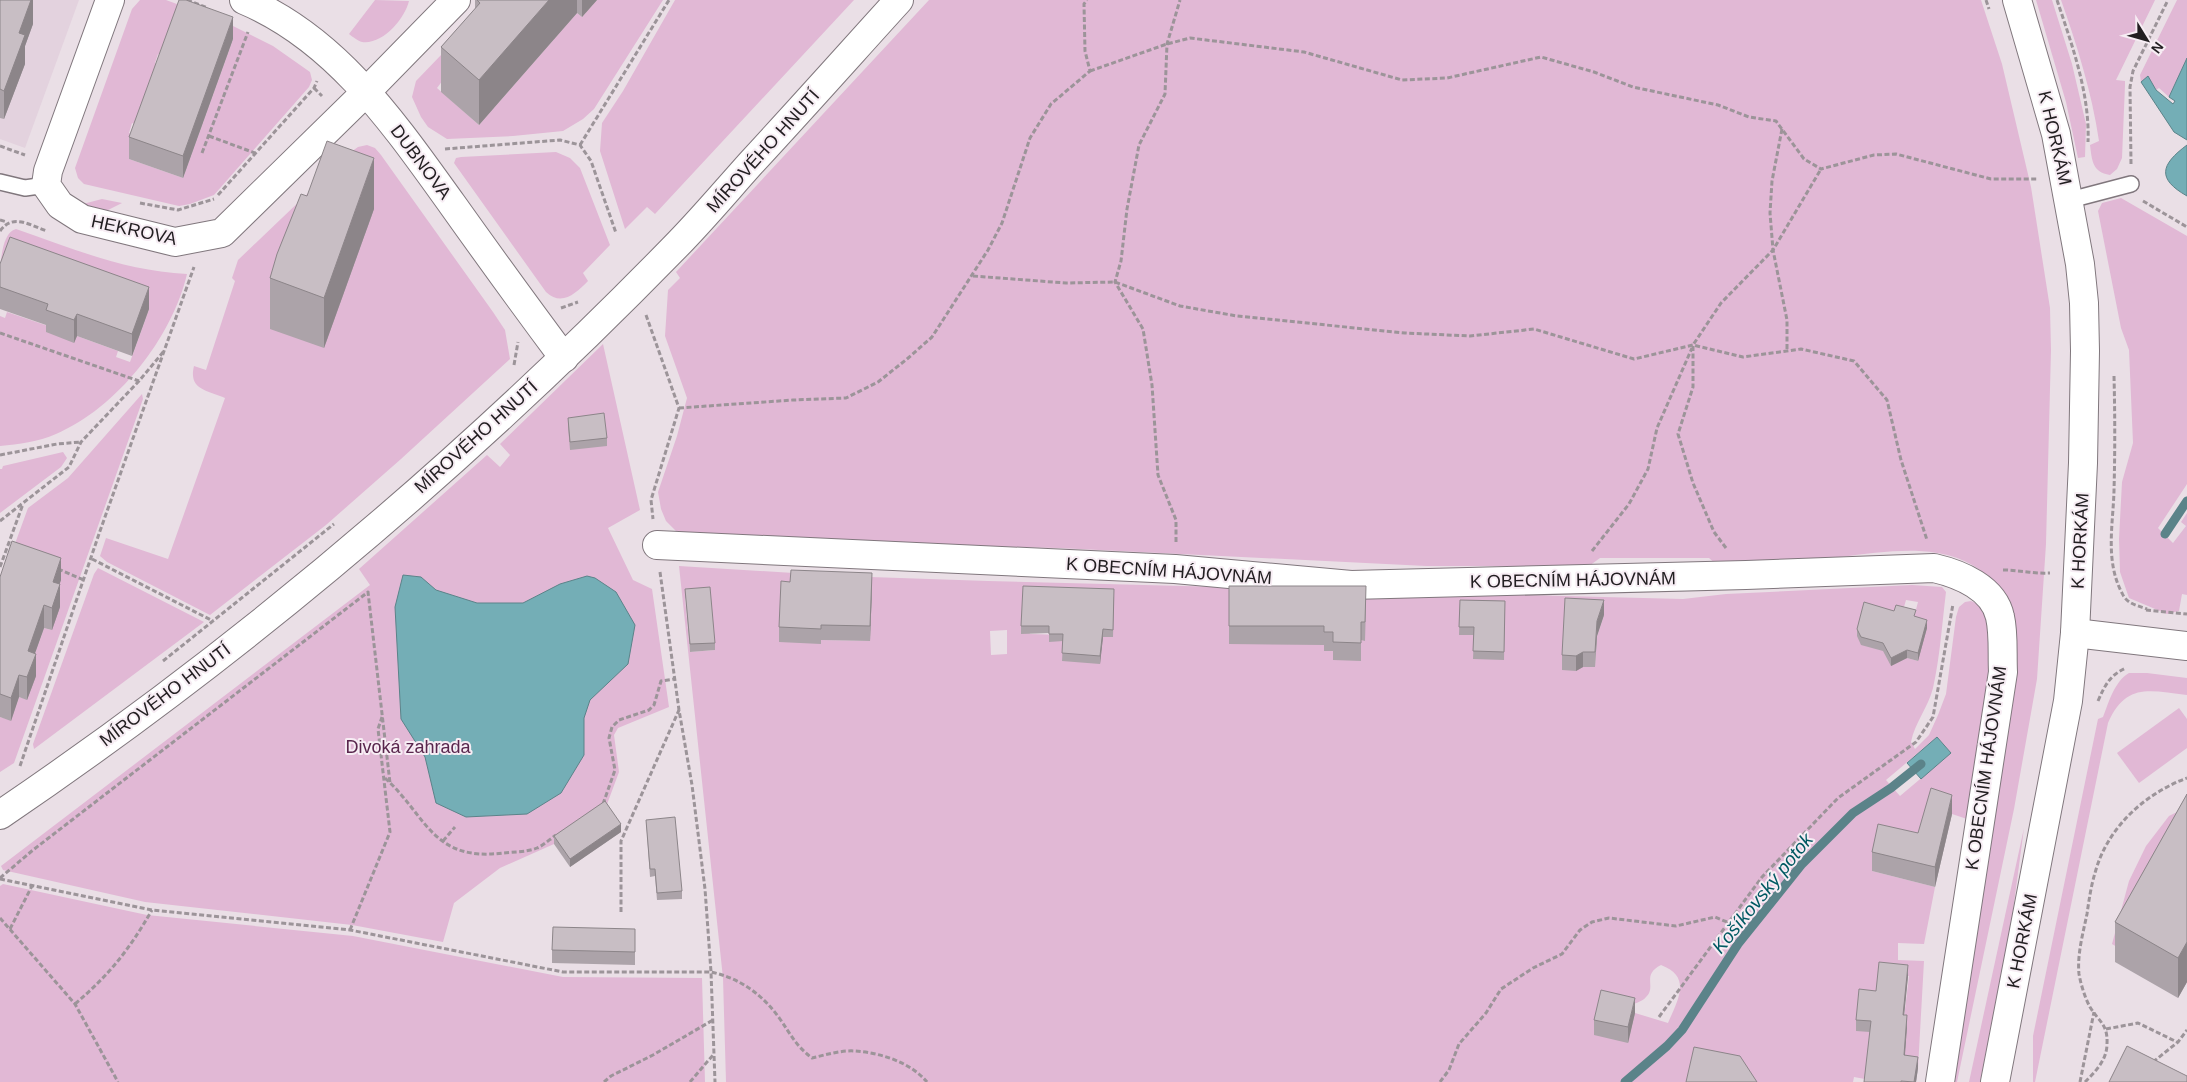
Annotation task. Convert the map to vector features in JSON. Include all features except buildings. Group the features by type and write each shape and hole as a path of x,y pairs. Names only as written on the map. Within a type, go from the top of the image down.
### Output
{"street":[{"path":"46,185 48,171 110,0"},
{"name":"DUBNOVA","path":"244,0 296,28 328,52 366,92 418,156 564,358"},
{"name":"HEKROVA","path":"46,185 60,206 82,219 176,242 222,233 366,92 456,0"},
{"name":"MÍROVÉHO HNUTÍ","path":"0,815 124,727 286,603 434,477 564,358 675,248 899,0"},
{"name":"K HORKÁM","path":"1996,1082 2068,701 2075,633 2082,512 2085,351 2080,264 2070,200 2056,134 2017,0"},
{"name":"K OBECNÍM HÁJOVNÁM","path":"657,545 1175,569 1351,585 1746,576 1934,568 1971,582 1991,598 2000,616 2003,672 1940,1082"},
{"path":"2075,633 2187,646"}],"lane":[{"path":"0,182 25,188 46,185"},
{"path":"2070,200 2131,184"}],"path":[{"path":"188,0 212,10"},
{"path":"580,145 669,0"},
{"path":"1087,0 1084,4 1085,52 1090,71"},
{"path":"1175,569 1176,520 1158,475 1152,385 1143,329 1115,282 1121,261 1127,209 1139,145 1165,94 1167,44 1180,0"},
{"path":"2057,0 2080,77 2088,120 2087,149"},
{"path":"2168,0 2133,71 2131,184 2135,194 2142,200 2187,227"},
{"path":"202,153 250,27"},
{"path":"679,408 846,398 878,382 932,337 972,276 1002,223 1030,138 1050,104 1090,71 1167,44 1190,38 1304,52 1402,80 1447,78 1541,57 1594,72 1633,87 1718,105 1749,117 1776,121 1804,159 1821,169"},
{"path":"132,201 178,210 214,200 314,88 318,79"},
{"path":"1782,128 1772,180 1770,213 1773,250 1787,320 1787,350"},
{"path":"209,136 256,153"},
{"path":"418,156 436,149 560,140 580,145 591,161 616,234"},
{"path":"1584,556 1592,552 1624,510 1648,469 1657,428 1693,345 1721,303 1773,250 1821,169 1874,155 1896,154 1991,179 2038,179 2040,188"},
{"path":"0,220 7,222 16,220 52,233"},
{"path":"0,231 7,222"},
{"path":"20,767 195,265 185,266"},
{"path":"972,276 1066,283 1115,282 1180,306 1238,316 1405,333 1470,336 1534,329 1634,359 1693,345 1743,358 1801,349 1854,361 1887,400 1902,460 1922,521 1934,568"},
{"path":"645,312 679,408 651,500 674,679 692,784 703,870 711,972 714,1082"},
{"path":"0,333 139,381"},
{"path":"514,367 516,343 522,338"},
{"path":"1693,345 1693,387 1678,434 1693,483 1714,532 1746,576"},
{"path":"0,521 69,467 81,442 139,381 166,349"},
{"path":"0,455 57,444 81,442"},
{"path":"0,567 23,503"},
{"path":"160,663 337,522"},
{"path":"7,547 16,551"},
{"path":"92,559 213,621"},
{"path":"2050,581 2051,564"},
{"path":"50,565 84,580"},
{"path":"1659,1016 1762,876 1838,798 1916,742 1925,730 1933,717 1954,600 1971,582 1992,573 2003,570 2016,570 2035,574 2050,572"},
{"path":"0,879 33,850 368,592 390,783"},
{"path":"2146,614 2147,609 2187,614"},
{"path":"2096,704 2107,681 2121,670 2133,666"},
{"path":"596,808 604,803 615,770 609,738 612,727 619,720 650,710 654,705 660,682 674,679"},
{"path":"621,912 621,841 679,710"},
{"path":"350,930 390,832 378,729 383,716"},
{"path":"13,771 28,761"},
{"path":"385,778 428,829 453,849 480,855 501,854 536,849 559,834"},
{"path":"2085,1082 2099,1067 2106,1054 2108,1041 2106,1029 2094,1012 2084,992 2079,965 2093,881 2100,858 2120,823 2130,813 2165,788 2187,778"},
{"path":"444,841 454,827"},
{"path":"0,879 33,884 152,910 350,930 563,972 711,972 728,976 765,999 798,1047 812,1058 854,1050 896,1060 919,1072 927,1082"},
{"path":"10,929 33,884"},
{"path":"75,1004 100,982 130,947 152,910"},
{"path":"1440,1082 1449,1070 1460,1044 1486,1013 1502,989 1533,968 1562,954 1580,930 1592,922 1609,918 1676,926 1715,917 1728,922"},
{"path":"0,918 75,1004 118,1082"},
{"path":"2080,1082 2094,1012"},
{"path":"604,1082 617,1072 653,1055 713,1020"},
{"path":"2106,1029 2138,1022 2178,1042"},
{"path":"2152,1064 2178,1042 2187,1030"},
{"path":"690,1082 714,1055"}],"shaded area":[{"path":"0,0 79,0 25,148 0,139"}],"green space":[{"path":"140,0 166,0 223,21 273,46 310,72 312,80 309,87 214,195 190,204 179,206 84,184 78,178 75,168 132,9","holes":["179,20 233,39 183,178 129,159 134,145 141,147 144,138 129,133 132,123 147,129 155,106 149,103 159,75 166,78 169,69 155,63 158,54 172,60 180,37 174,34"]},
{"path":"375,0 409,1 403,15 392,29 378,39 362,42 349,34"},
{"path":"494,0 437,88 479,125 577,13 582,17 597,0 663,0 594,109 583,119 563,131 513,136 447,139 428,127 421,117 412,97 416,81"},
{"path":"675,0 854,0 655,214 647,207 625,229 600,151 602,123 623,91"},
{"path":"929,0 1981,0 2002,64 2031,187 2050,308 2051,350 2046,544 2037,679 2014,809 1957,1082 1953,1082 2017,641 2014,621 1999,588 1973,566 1957,558 1939,553 1909,551 1718,566 1709,558 1600,558 1589,566 1426,566 1058,548 812,542 677,532 666,521 661,509 658,492 677,436 687,398 665,336 668,290 680,278 676,272"},
{"path":"2036,0 2052,0 2072,64 2086,124 2085,157 2078,158 2066,102"},
{"path":"2061,0 2155,0 2116,80 2125,81 2122,158 2117,169 2110,175 2096,168 2092,160 2090,145 2099,141 2096,123 2083,69"},
{"path":"2177,0 2187,0 2187,58 2169,97 2159,88 2156,90 2148,77 2141,82 2140,75"},
{"path":"367,145 375,148 381,155 493,312 505,330 510,359 326,525 210,615 107,562 100,556 106,538 168,559 225,398 206,391 197,385 193,374 194,366 206,370 235,281 232,278 238,260 351,152 358,147"},
{"path":"556,152 570,158 580,168 610,245 583,273 588,281 574,294 563,298 552,296 546,292 454,163 456,158 461,157"},
{"path":"2121,198 2187,236 2187,484 2158,528 2173,543 2186,526 2181,522 2187,513 2187,595 2182,594 2179,611 2167,614 2129,598 2120,572 2119,539 2122,482 2133,443 2129,350 2121,328 2098,211 2102,203"},
{"path":"102,199 122,203 96,216 79,205"},
{"path":"16,229 121,264 142,269 187,274 180,298 169,322 139,368 120,389 79,422 56,434 35,441 0,446 0,316 5,318 7,312 48,326 74,342 77,336 118,351 116,357 130,362 149,309 0,286 4,245 7,237"},
{"name":"Divoká zahrada","path":"603,344 640,510 608,528 633,580 652,589 669,707 618,728 614,735 619,772 606,807 554,844 500,868 454,903 443,942 352,925 145,902 3,870 1,866 370,585 359,569 487,455 500,467 510,455 500,444"},
{"path":"142,394 143,399 14,763 0,772 0,717 11,720 19,697 27,699 28,673 44,628 52,630 0,611 0,585 28,508 68,478"},
{"path":"63,452 67,458 61,467 0,513 0,469 3,466"},
{"path":"679,566 841,576 988,581 1683,599 1726,594 1912,585 1942,587 1946,592 1933,688 1915,728 1911,742 1915,749 1929,735 1946,694 1959,607 1965,602 1971,601 1978,604 1984,611 1992,646 1967,819 1952,814 1918,853 1872,871 1935,887 1924,944 1898,943 1898,960 1924,961 1918,1068 1865,1079 1854,1077 1853,1082 726,1082 723,978","holes":["872,588 870,641 821,640 821,644 781,596","685,597 715,650 690,652","1906,600 1918,602 1914,617 1918,661 1886,652 1900,606 1904,607","1604,615 1597,636 1595,667 1582,667","1025,626 1063,635 1030,634","1007,630 1007,654 991,655 990,631","1325,639 1365,640 1361,640 1360,661 1333,651","1937,737 1951,753 1900,796 1886,780","1661,965 1671,970 1677,976 1680,983 1678,998 1668,1023 1635,1013 1628,1042 1631,1005 1643,1000 1649,993 1650,977 1655,969","1879,973 1909,976 1903,1026 1876,1002"]},
{"path":"98,568 204,622 34,749 33,744 94,574"},
{"path":"2129,673 2147,673 2187,678 2187,695 2150,691 2131,695 2115,710 2108,723 2035,1082 2033,1082 2033,1036 2098,719 2103,717 2119,682"},
{"path":"2179,708 2187,719 2187,748 2139,783 2117,753"},
{"path":"2187,807 2122,950 2112,944 2129,881 2146,846 2169,816"},
{"path":"2024,828 2012,918 1980,1082 1969,1082"},
{"path":"3,884 147,915 353,936 563,977 702,978 705,1082 0,1082 0,886"}],"water":[{"path":"2187,58 2187,140 2174,132 2141,82 2148,76 2156,90 2173,104 2175,101 2169,97"},
{"path":"2187,145 2187,196 2171,184 2166,172 2167,165 2171,159"},
{"path":"403,575 421,577 436,590 477,603 523,603 560,584 587,576 595,578 616,592 635,625 628,664 590,700 584,718 584,755 561,793 527,814 466,817 436,803 425,757 401,719 395,607"},
{"path":"1937,737 1951,753 1921,779 1907,763"}],"waterway":[{"name":"Košíkovský potok","path":"2165,534 2187,501"},
{"name":"Košíkovský potok","path":"1625,1082 1667,1046 1682,1030 1738,944 1802,864 1853,813 1891,788 1921,764"}]}
